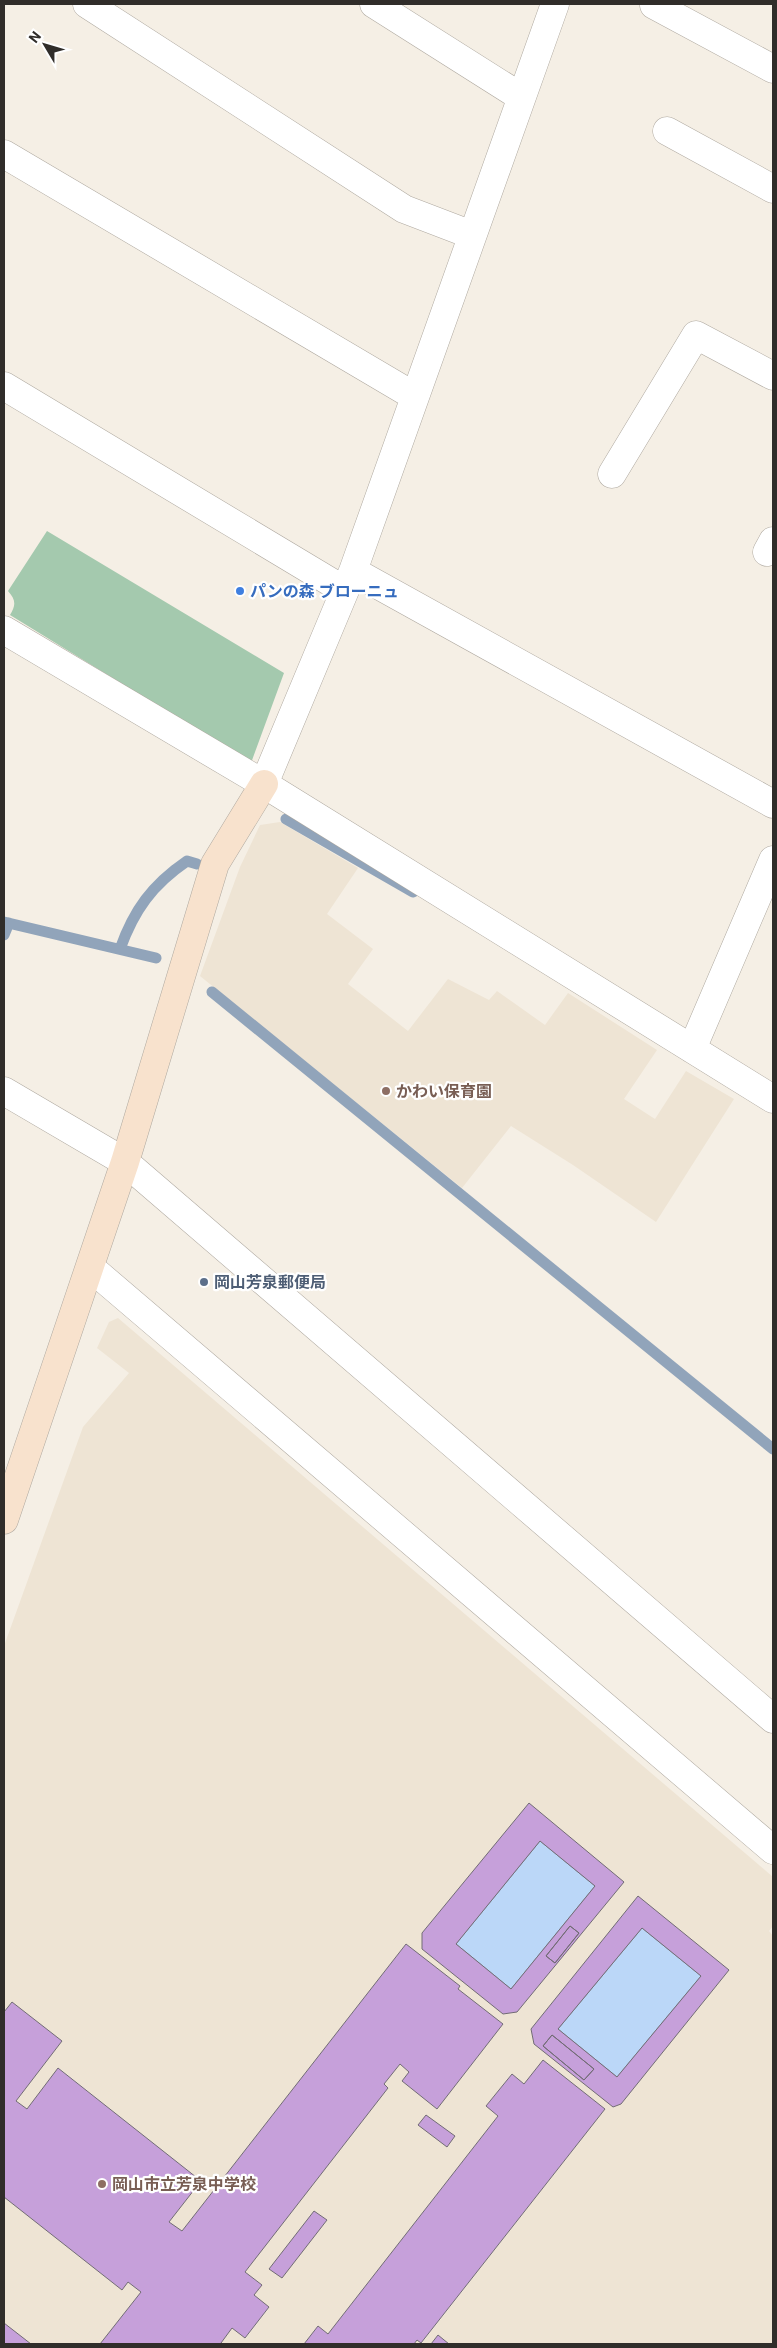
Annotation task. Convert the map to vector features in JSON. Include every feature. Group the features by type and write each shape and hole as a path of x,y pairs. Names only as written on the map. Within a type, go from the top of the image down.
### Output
{"street":[{"path":"87,4 404,209 472,235"},
{"path":"374,4 521,97"},
{"path":"4,1520 8,1492 91,1268 215,864 264,784 348,581 555,4"},
{"path":"654,4 773,70"},
{"path":"667,131 773,189"},
{"path":"4,154 414,396"},
{"path":"612,474 696,335 773,376"},
{"path":"4,386 348,581 773,804"},
{"path":"4,630 264,784 773,1099"},
{"path":"692,1049 773,860"},
{"path":"4,1091 125,1162 773,1719"},
{"path":"91,1268 773,1850"}],"shaded area":[{"path":"280,822 358,868 327,914 373,949 348,984 408,1031 448,979 489,1000 497,991 545,1025 568,993 657,1050 624,1099 655,1119 686,1071 734,1099 656,1222 573,1165 511,1126 462,1188 200,976 240,867 260,825"},
{"path":"118,1318 773,1877 773,1926 769,1931 773,1936 773,2344 449,2344 438,2336 431,2344 414,2344 417,2340 422,2343 605,2109 543,2060 524,2084 511,2074 487,2106 498,2116 328,2334 318,2326 304,2344 221,2343 232,2328 246,2338 269,2308 254,2295 262,2285 245,2272 388,2088 384,2084 400,2064 409,2072 402,2081 437,2109 503,2024 458,1989 460,1986 406,1944 182,2231 169,2222 201,2181 59,2068 27,2109 16,2101 62,2041 12,2002 4,2012 4,1646 83,1427 129,1373 97,1348 109,1322"},
{"path":"4,2197 122,2290 128,2282 141,2292 100,2344 31,2344 4,2323"}],"green space":[{"path":"47,531 284,673 251,763 10,615 14,603 13,597 8,591"}],"water":[{"path":"540,1841 595,1886 511,1989 456,1944"},
{"path":"642,1928 701,1976 617,2077 558,2029"}],"building":[{"path":"529,1803 624,1882 517,2012 503,2014 422,1949 422,1933","holes":["540,1841 595,1886 511,1989 456,1944","570,1926 579,1933 555,1963 546,1956"]},
{"path":"638,1896 729,1970 621,2104 613,2107 534,2044 531,2029","holes":["642,1928 701,1976 617,2077 558,2029","552,2035 594,2069 584,2080 543,2046"]},
{"path":"570,1926 579,1933 555,1963 546,1956"},
{"path":"406,1944 460,1986 458,1989 503,2024 437,2109 402,2081 409,2072 400,2064 384,2084 388,2088 245,2272 262,2285 254,2295 269,2307 245,2338 232,2328 221,2343 223,2344 100,2344 141,2292 128,2282 122,2290 4,2197 4,2012 12,2002 62,2041 16,2101 27,2109 58,2068 201,2181 169,2222 182,2231"},
{"path":"552,2035 594,2069 584,2080 543,2046"},
{"path":"543,2060 605,2109 421,2343 417,2340 414,2344 304,2344 318,2326 328,2334 498,2116 486,2106 512,2074 524,2084"},
{"path":"426,2115 455,2136 447,2147 418,2125"},
{"path":"314,2211 327,2220 282,2278 269,2269"},
{"path":"4,2323 31,2344 4,2344"},
{"path":"438,2335 449,2344 431,2344"}],"waterway":[{"path":"286,819 413,892"},
{"path":"120,949 131,922 154,889 187,861 197,864"},
{"path":"4,922 156,958"},
{"path":"4,935 9,923"},
{"path":"212,992 773,1449"}],"place":[{"name":"パンの森 ブローニュ","path":"240,591"},
{"name":"かわい保育園","path":"386,1091"},
{"name":"岡山芳泉郵便局","path":"204,1282"},
{"name":"岡山市立芳泉中学校","path":"102,2184"}]}
